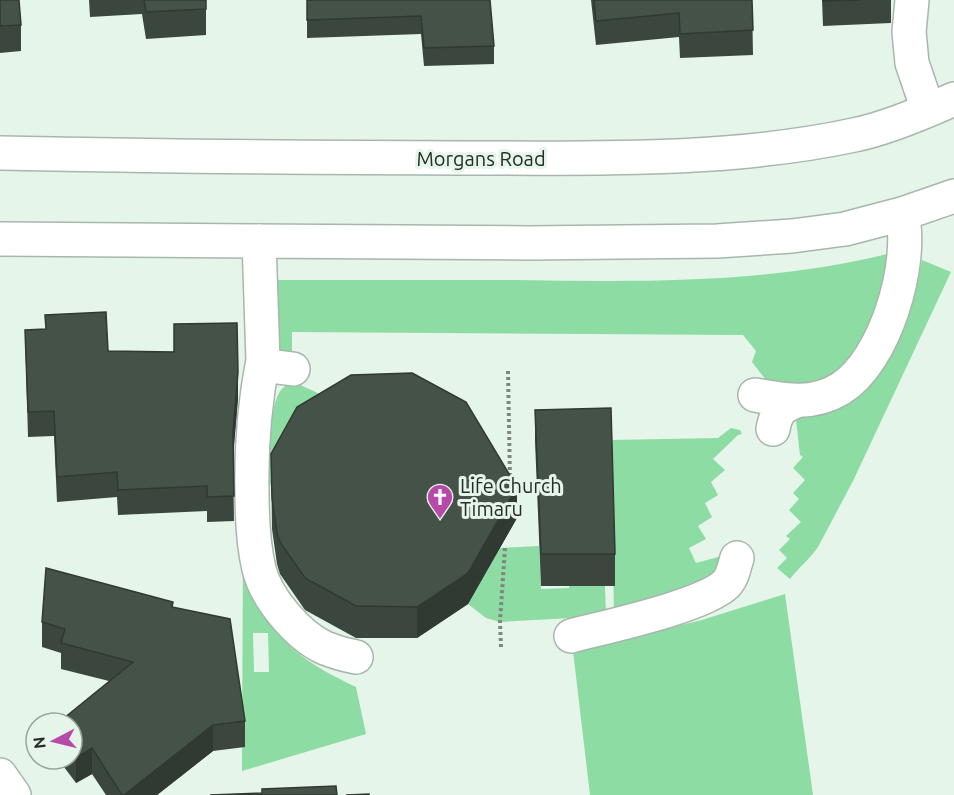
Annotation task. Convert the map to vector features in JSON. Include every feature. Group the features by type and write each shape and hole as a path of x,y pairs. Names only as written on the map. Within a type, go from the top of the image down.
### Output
{"street":[{"path":"912,0 909,32 912,63 941,104"},
{"name":"Morgans Road","path":"0,153 259,158 564,158 679,155 781,147 857,135 941,104"},
{"path":"0,239 717,242 845,229 902,214 954,196"},
{"path":"773,429 775,417 781,407 839,390 856,377 871,357 884,332 904,265 905,226 902,214"},
{"path":"259,241 278,365 254,406 251,457 252,530 260,572 269,593 291,621 312,640 324,648 356,657"},
{"path":"755,395 794,402"},
{"path":"571,636 682,605 718,590 727,583 737,558"},
{"path":"0,775 14,795"}],"path":[{"path":"508,371 510,482"},
{"path":"501,647 500,622 505,548"}],"green space":[{"path":"887,254 891,267 874,329 833,380 790,387 766,380 752,362 756,351 743,335 292,332 292,357 284,359 271,339 267,280 656,281 795,271"},
{"path":"922,260 951,272 853,481 818,547 790,579 777,568 787,558 779,550 790,539 786,536 801,522 789,510 799,499 793,493 805,480 793,468 803,457 800,455 796,420 810,414 902,323 915,293"},
{"path":"298,384 342,404 297,439 266,493 269,436 274,406 278,394 284,387"},
{"path":"731,428 740,430 742,434 738,435 713,459 725,470 711,482 718,495 705,503 712,517 698,526 706,539 689,548 696,563 722,556 722,566 709,582 614,616 611,440 718,438"},
{"path":"243,537 252,582 274,628 296,652 356,687 366,734 242,771","holes":["253,633 268,633 269,672 254,672"]},
{"path":"539,546 541,589 569,588 569,580 589,586 605,586 606,616 500,622 486,618 468,604 500,548"},
{"path":"785,594 813,795 590,795 573,651 702,620"}],"building":[{"path":"0,0 19,0 21,25 0,26"},
{"path":"144,0 206,0 206,9 146,12"},
{"path":"307,0 490,0 494,46 424,48 421,16 307,20"},
{"path":"594,0 752,0 753,30 680,34 679,13 596,21"},
{"path":"106,312 108,351 174,352 174,324 237,323 238,372 233,433 234,496 207,497 207,486 118,490 117,472 57,477 54,411 28,412 25,330 46,329 45,315"},
{"name":"Life Church Timaru","path":"412,373 466,402 517,487 468,573 417,607 356,606 305,578 280,542 272,498 271,454 297,407 351,375"},
{"path":"611,408 615,554 541,554 535,410"},
{"path":"46,568 173,602 172,607 230,619 245,721 213,725 122,795 92,748 84,753 84,711 73,711 133,662 61,643 65,629 42,622"},
{"path":"336,786 337,795 210,795 262,793 262,789"}],"place":[{"name":"Life Church Timaru","path":"440,520"}]}
